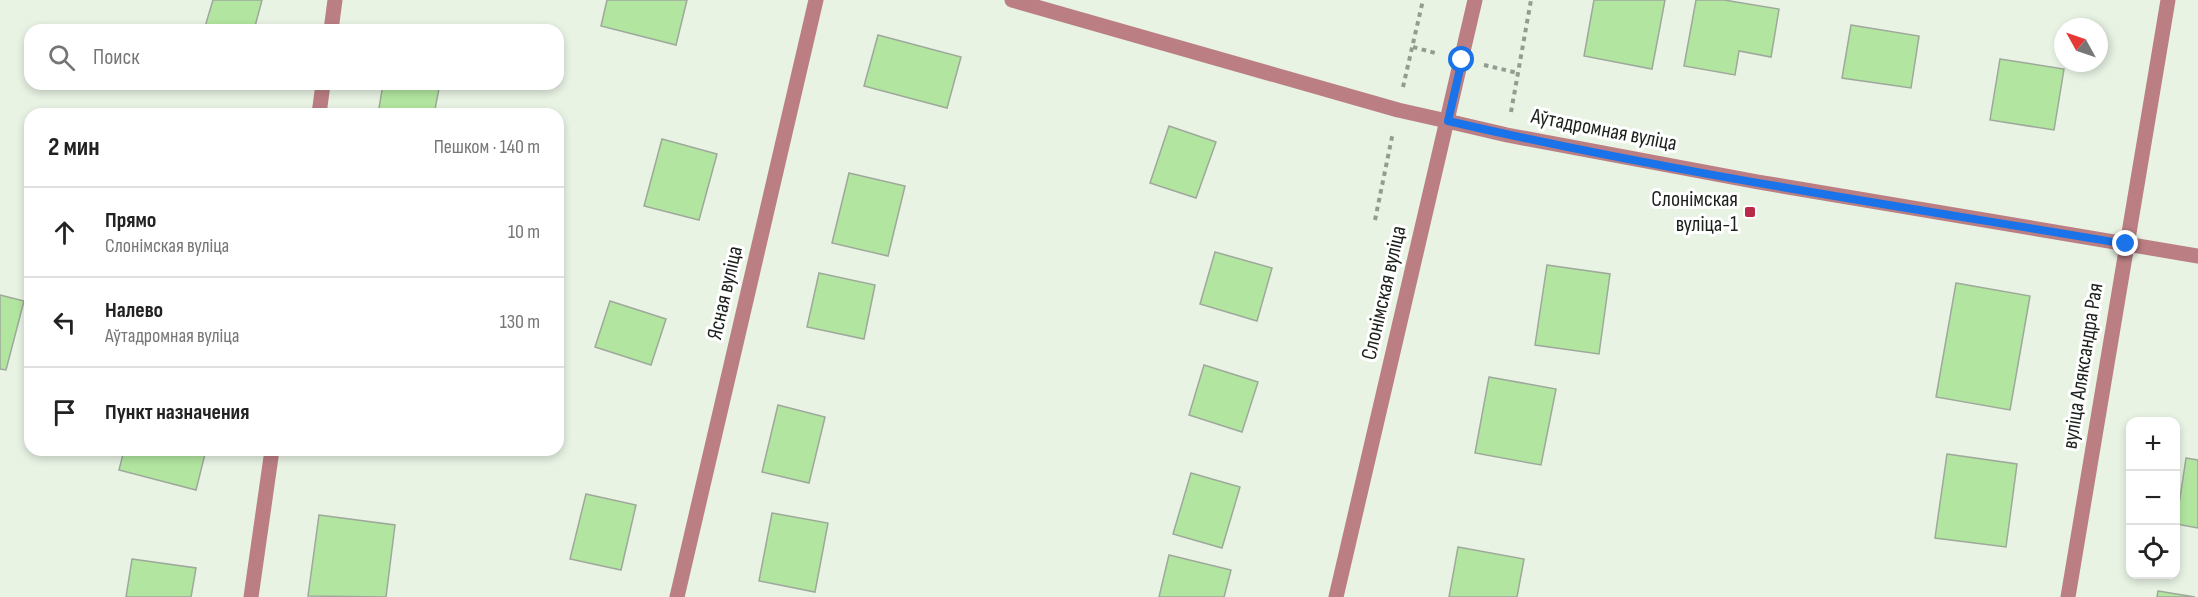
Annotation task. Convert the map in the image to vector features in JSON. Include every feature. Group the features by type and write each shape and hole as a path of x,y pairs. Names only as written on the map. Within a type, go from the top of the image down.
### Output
{"street":[{"path":"332,24 335,0"},
{"name":"Ясная вуліца","path":"677,597 816,0"},
{"name":"Аўтадромная вуліца","path":"1012,0 1398,110 1507,135 1758,182 2198,256"},
{"name":"Слонімская вуліца","path":"1336,597 1475,0"},
{"name":"вуліца Аляксандра Рая","path":"2068,597 2168,0"},
{"path":"320,108 322,90"},
{"path":"251,597 271,456"}],"path":[{"path":"1507,135 1531,0"}],"building":[{"path":"213,0 262,0 256,24 206,24"},
{"path":"607,0 687,0 676,45 601,26"},
{"path":"1594,0 1665,0 1652,69 1584,56"},
{"path":"1696,0 1724,0 1779,9 1771,57 1739,51 1735,75 1684,66"},
{"path":"1851,25 1919,36 1911,88 1842,78"},
{"path":"878,35 961,57 947,108 864,86"},
{"path":"2000,59 2054,67 2054,72 2064,72 2054,130 1990,120"},
{"path":"382,90 439,90 435,108 379,108"},
{"path":"1169,126 1216,142 1196,198 1150,183"},
{"path":"662,139 717,154 699,220 644,206"},
{"path":"849,173 905,186 888,256 832,243"},
{"path":"1215,252 1272,268 1257,321 1200,304"},
{"path":"1547,265 1610,274 1599,354 1535,345"},
{"path":"819,273 875,285 864,339 807,327"},
{"path":"1956,283 2030,296 2010,410 1936,397"},
{"path":"0,295 24,301 6,370 0,369"},
{"path":"610,301 666,319 651,365 595,347"},
{"path":"1204,365 1258,382 1242,432 1189,415"},
{"path":"1489,377 1556,389 1541,465 1475,453"},
{"path":"778,405 825,417 809,483 762,472"},
{"path":"1947,454 2017,464 2006,547 1935,538"},
{"path":"122,456 204,456 196,490 119,470"},
{"path":"2186,458 2198,460 2198,528 2180,525 2180,498"},
{"path":"1191,473 1240,487 1222,548 1173,534"},
{"path":"586,494 636,505 621,570 570,559"},
{"path":"772,513 828,523 815,592 759,581"},
{"path":"319,515 395,525 386,597 308,596"},
{"path":"1458,547 1524,559 1517,597 1449,597"},
{"path":"1169,555 1231,570 1224,597 1159,597"},
{"path":"132,559 196,568 191,597 126,597"},
{"path":"2158,591 2195,597 2157,597"}],"place":[{"name":"Слонімская вуліца-1","path":"1750,212"}],"route":[{"path":"1462,60 1448,121 1507,135 1758,182 2126,244"}]}
